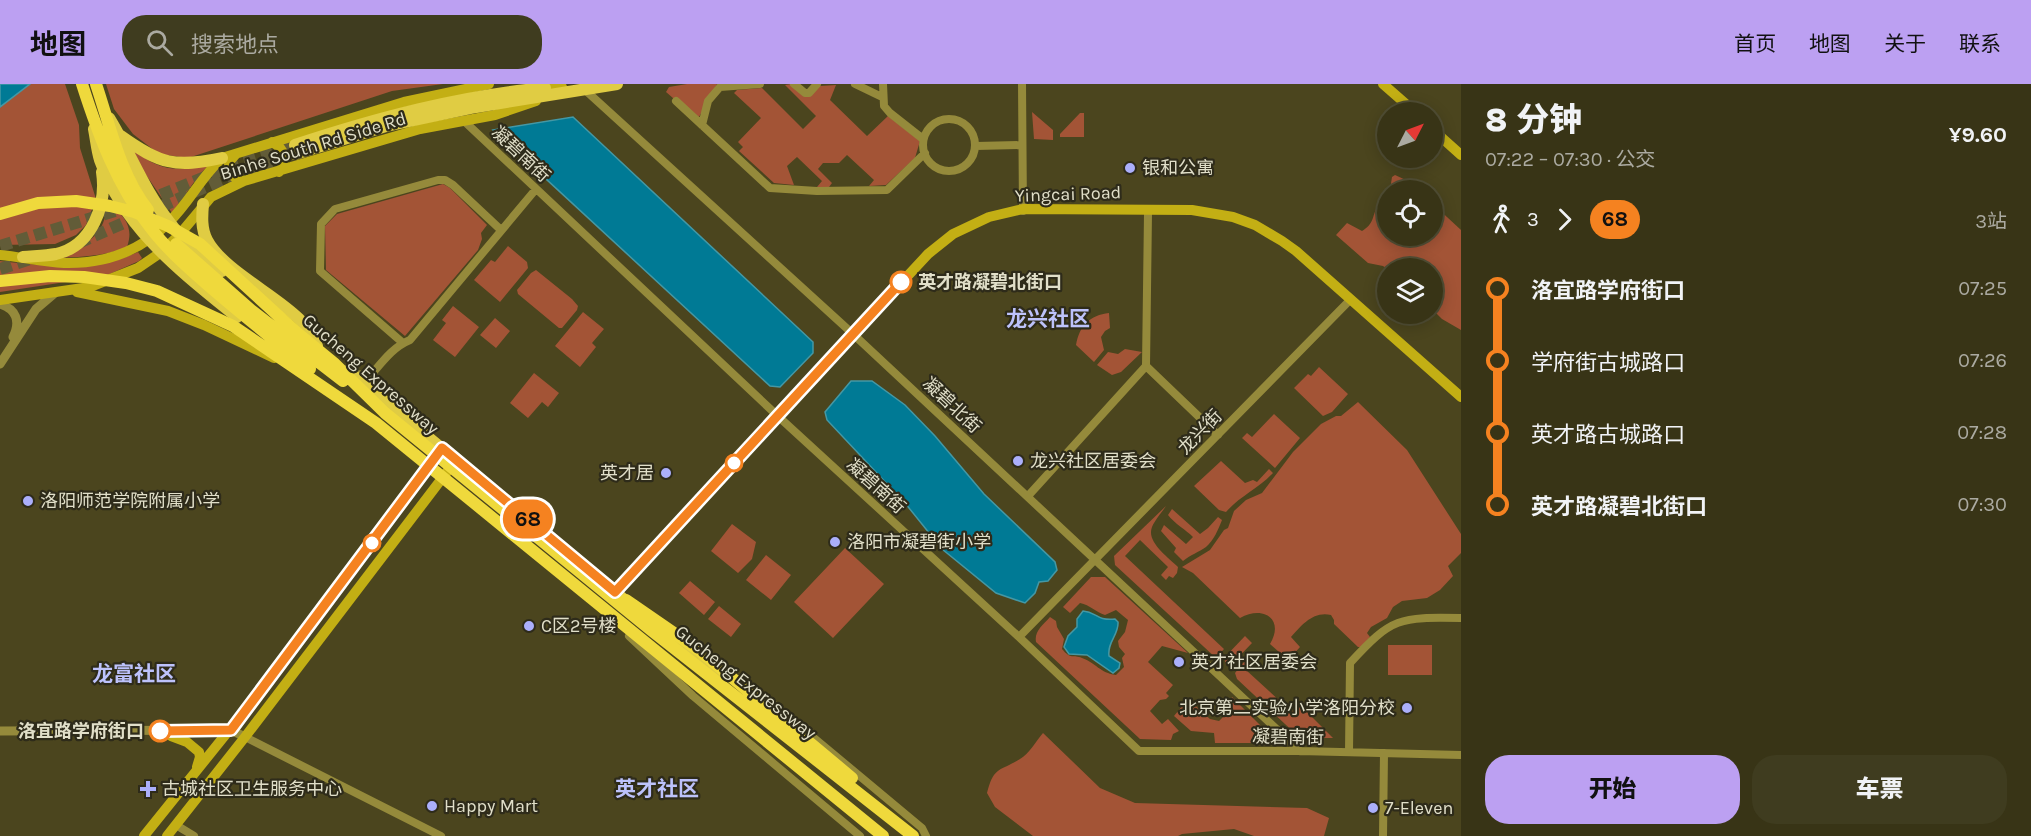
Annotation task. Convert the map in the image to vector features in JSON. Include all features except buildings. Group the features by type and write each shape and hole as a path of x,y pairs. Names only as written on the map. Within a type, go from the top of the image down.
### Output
{"highway":[{"path":"82,84 92,115 118,166 145,207 166,233 184,253 380,418"},
{"path":"96,84 106,111 118,166"},
{"name":"Gucheng Expressway","path":"0,214 38,203 76,201 110,206 134,212 168,226 200,244 296,332 335,364 380,418 883,836"},
{"name":"Gucheng Expressway","path":"0,281 50,276 84,277 126,283 157,291 233,326 380,418 915,836"},
{"path":"617,594 700,651 874,796 915,836"},
{"path":"609,617 696,692 876,836"}],"main road":[{"name":"Binhe South Rd Side Rd","path":"0,255 64,263 110,259 134,249 169,222 207,173 222,158 404,102 489,84"},
{"path":"533,84 560,90"},
{"path":"295,150 360,123 420,108 501,92 560,90 617,84"},
{"path":"1383,84 1403,102"},
{"name":"Binhe South Rd Side Rd","path":"0,302 90,287 138,268 160,253 180,234 203,204 220,191 244,181 420,129 495,115 560,90"},
{"path":"106,111 140,177 169,222 222,272 352,374 617,594 915,836"},
{"path":"23,257 56,254 70,249 87,235 95,224 103,197 100,159 92,115"},
{"path":"120,135 145,153 162,160 180,164 222,158"},
{"path":"1443,139 1461,155"},
{"path":"272,142 280,146 284,154 285,164 279,172"},
{"path":"236,154 229,162 229,172 234,178 244,181"},
{"path":"100,159 120,205 160,253 217,302 235,314 303,372 609,617 876,836"},
{"path":"203,204 203,229 206,239 218,255 300,320 317,346"},
{"name":"Yingcai Road","path":"609,617 617,594 928,260 952,239 987,223 1023,212 1192,210 1233,217 1255,225 1296,251 1461,402"},
{"name":"Yingcai Road","path":"1023,212 1190,214 1216,217 1253,229 1294,254 1461,397"},
{"path":"68,291 168,311 204,325 303,372"},
{"path":"144,836 228,733 427,471 442,448"},
{"path":"168,836 456,460"},
{"path":"171,736 187,742 200,752 199,765 192,775"}],"street":[{"path":"702,125 708,101 720,87 760,84"},
{"path":"794,84 805,93 817,84"},
{"path":"855,84 882,97"},
{"path":"883,84 884,106 924,139"},
{"path":"1022,84 1023,212"},
{"name":"凝碧北街","path":"582,86 1028,496 1300,751"},
{"path":"676,101 770,188 817,191 887,190 925,153"},
{"path":"943,119 962,122 974,136 976,146 974,155 968,164 960,169 941,170 933,165 925,153 924,139 927,130 934,123 943,119"},
{"name":"凝碧南街","path":"463,120 780,418 1140,751 1300,751 1461,755"},
{"path":"976,146 1022,145"},
{"path":"403,343 320,271 321,224 335,209 445,180 501,230"},
{"path":"352,374 371,375 388,355 410,340 536,189"},
{"path":"1028,496 1146,366 1148,213"},
{"path":"0,362 36,309 56,292"},
{"name":"龙兴街","path":"1019,637 1350,300"},
{"path":"0,302 14,312 17,321 12,342"},
{"path":"1146,366 1218,435"},
{"path":"617,594 702,645 922,828 926,836"},
{"path":"609,617 693,696 860,836"},
{"path":"1349,752 1350,663 1375,637 1390,626 1415,618 1461,618"},
{"path":"0,731 228,733 245,737 441,836"},
{"path":"0,736 171,736 228,733"},
{"path":"1383,836 1384,753"},
{"path":"176,825 194,836"}],"shaded area":[{"path":"30,84 65,84 79,125 80,148 96,199 86,225 76,235 55,244 0,245 0,107"},
{"path":"106,84 443,84 392,91 188,158 159,154 133,134 114,109"},
{"path":"687,84 717,84 699,117 695,117 666,92 669,87"},
{"path":"791,84 811,94 820,86 836,85 830,100 867,136 888,116 920,141 915,158 886,185 869,186 874,180 847,155 839,163 823,163 818,169 832,183 829,187 817,187 822,181 797,157 787,166 794,185 774,183 739,151 743,147 738,142 761,118 734,93 737,90 762,88 803,129 816,116 785,85"},
{"path":"1032,112 1053,130 1053,140 1034,139"},
{"path":"1080,113 1084,113 1084,137 1060,137 1060,134"},
{"path":"133,149 152,162 169,168 178,169 210,164 199,175 172,213 140,166"},
{"path":"1395,175 1406,180 1392,180"},
{"path":"443,184 450,188 487,225 481,233 482,239 478,250 405,336 326,270 325,226 337,214"},
{"path":"108,199 128,226 127,247 100,255 53,258 82,246 94,236 104,220"},
{"path":"1377,208 1377,246 1443,246 1443,213 1461,230 1461,330 1443,320 1443,258 1377,258 1377,265 1368,263 1336,235 1347,223 1362,231 1371,223"},
{"path":"508,246 527,262 528,268 500,302 474,280 491,260 495,262"},
{"path":"138,252 142,258 139,261 105,276 0,292 0,261 52,266 88,265 105,263"},
{"path":"536,270 578,306 562,328 559,328 518,294 517,290"},
{"path":"453,306 479,327 455,357 433,340 446,323 442,320"},
{"path":"583,312 604,329 592,343 596,347 580,367 555,346"},
{"path":"1109,313 1110,328 1101,337 1104,350 1094,362 1076,345 1078,338 1086,323 1096,316"},
{"path":"495,318 510,331 496,348 480,335"},
{"path":"1125,349 1142,352 1121,372 1112,375 1097,365 1108,352 1118,354"},
{"path":"1319,367 1348,394 1332,412 1323,416 1294,388"},
{"path":"534,373 559,393 548,407 542,402 528,418 510,403"},
{"path":"1358,402 1407,450 1461,534 1461,553 1448,566 1453,576 1440,590 1427,598 1402,601 1393,607 1387,618 1371,627 1367,633 1370,637 1361,647 1358,647 1334,624 1331,615 1325,614 1308,620 1291,637 1300,647 1291,657 1279,652 1270,644 1275,628 1269,617 1256,613 1240,618 1193,573 1182,567 1210,550 1224,530 1228,528 1234,511 1246,500 1262,493 1293,452 1321,424 1336,416 1341,416"},
{"path":"1274,414 1300,438 1275,468 1242,438 1247,433 1252,437"},
{"path":"1221,461 1245,483 1253,480 1257,482 1269,469 1273,473 1226,512 1219,510 1194,486"},
{"path":"1166,506 1153,524 1151,533 1155,544 1178,567 1173,578 1169,576 1166,580 1161,575 1168,567 1140,540 1125,556 1224,649 1216,658 1115,565 1114,556"},
{"path":"1172,509 1200,534 1218,517 1222,520 1216,535 1209,544 1183,561 1174,552 1176,548 1161,531 1164,525 1186,544 1193,537 1168,515"},
{"path":"732,524 756,542 752,559 738,573 711,551"},
{"path":"845,548 884,584 833,638 794,602"},
{"path":"766,555 791,575 771,600 746,580"},
{"path":"1091,577 1105,577 1188,653 1162,646 1148,662 1173,685 1166,693 1169,696 1160,700 1150,711 1162,724 1168,719 1179,731 1173,734 1171,740 1140,739 1036,642 1038,631 1050,617 1056,621 1064,639 1062,649 1068,654 1087,660 1111,674 1116,675 1124,667 1122,658 1125,654 1119,647 1118,641 1125,632 1128,620 1116,610 1105,615 1080,603 1070,613 1063,607"},
{"path":"690,581 715,602 704,615 679,593"},
{"path":"719,606 741,624 731,637 708,619"},
{"path":"1245,636 1252,643 1230,666 1226,665 1224,658"},
{"path":"1388,645 1432,645 1432,675 1388,675"},
{"path":"1247,658 1251,661 1246,670 1292,712 1300,705 1333,738 1300,738 1237,679 1235,673"},
{"path":"1232,697 1260,725 1262,731 1260,738 1252,743 1215,743 1214,733 1191,731 1174,716 1188,699 1210,719 1219,721 1229,711"},
{"path":"1043,733 1100,788 1135,803 1307,808 1329,818 1324,836 1254,836 1234,829 1178,836 1033,836 995,807 987,793 995,774 1023,757"}],"water":[{"path":"0,84 30,84 0,107"},
{"path":"573,117 813,342 813,353 780,387 770,386 493,130"},
{"path":"851,381 872,381 905,405 935,436 984,494 1055,562 1057,570 1048,581 1039,582 1035,593 1025,603 996,593 942,549 905,503 827,420 825,412"},
{"path":"1083,611 1104,619 1115,619 1118,622 1109,651 1109,656 1120,663 1119,668 1113,673 1087,655 1069,654 1064,647 1068,636 1077,627 1077,619"}],"tunnel":[{"path":"144,202 239,163 291,147"},
{"path":"78,243 242,171 295,154"},
{"path":"0,246 128,207"},
{"path":"0,269 33,258"}],"bus line":[{"name":"68","path":"160,731 231,730 442,448 615,592 901,282"}],"place":[{"name":"银和公寓","path":"1130,168"},
{"name":"英才路凝碧北街口","path":"901,282"},
{"name":"龙兴社区居委会","path":"1018,461"},
{"name":"英才居","path":"666,473"},
{"name":"洛阳师范学院附属小学","path":"28,501"},
{"name":"洛阳市凝碧街小学","path":"835,542"},
{"name":"C区2号楼","path":"529,626"},
{"name":"英才社区居委会","path":"1179,662"},
{"name":"北京第二实验小学洛阳分校","path":"1407,708"},
{"name":"洛宜路学府街口","path":"160,731"},
{"name":"古城社区卫生服务中心","path":"148,789"},
{"name":"Happy Mart","path":"432,806"},
{"name":"7-Eleven","path":"1373,808"}],"district":[{"name":"龙兴社区","path":"1048,319"},
{"name":"龙富社区","path":"134,674"},
{"name":"英才社区","path":"657,789"}]}
